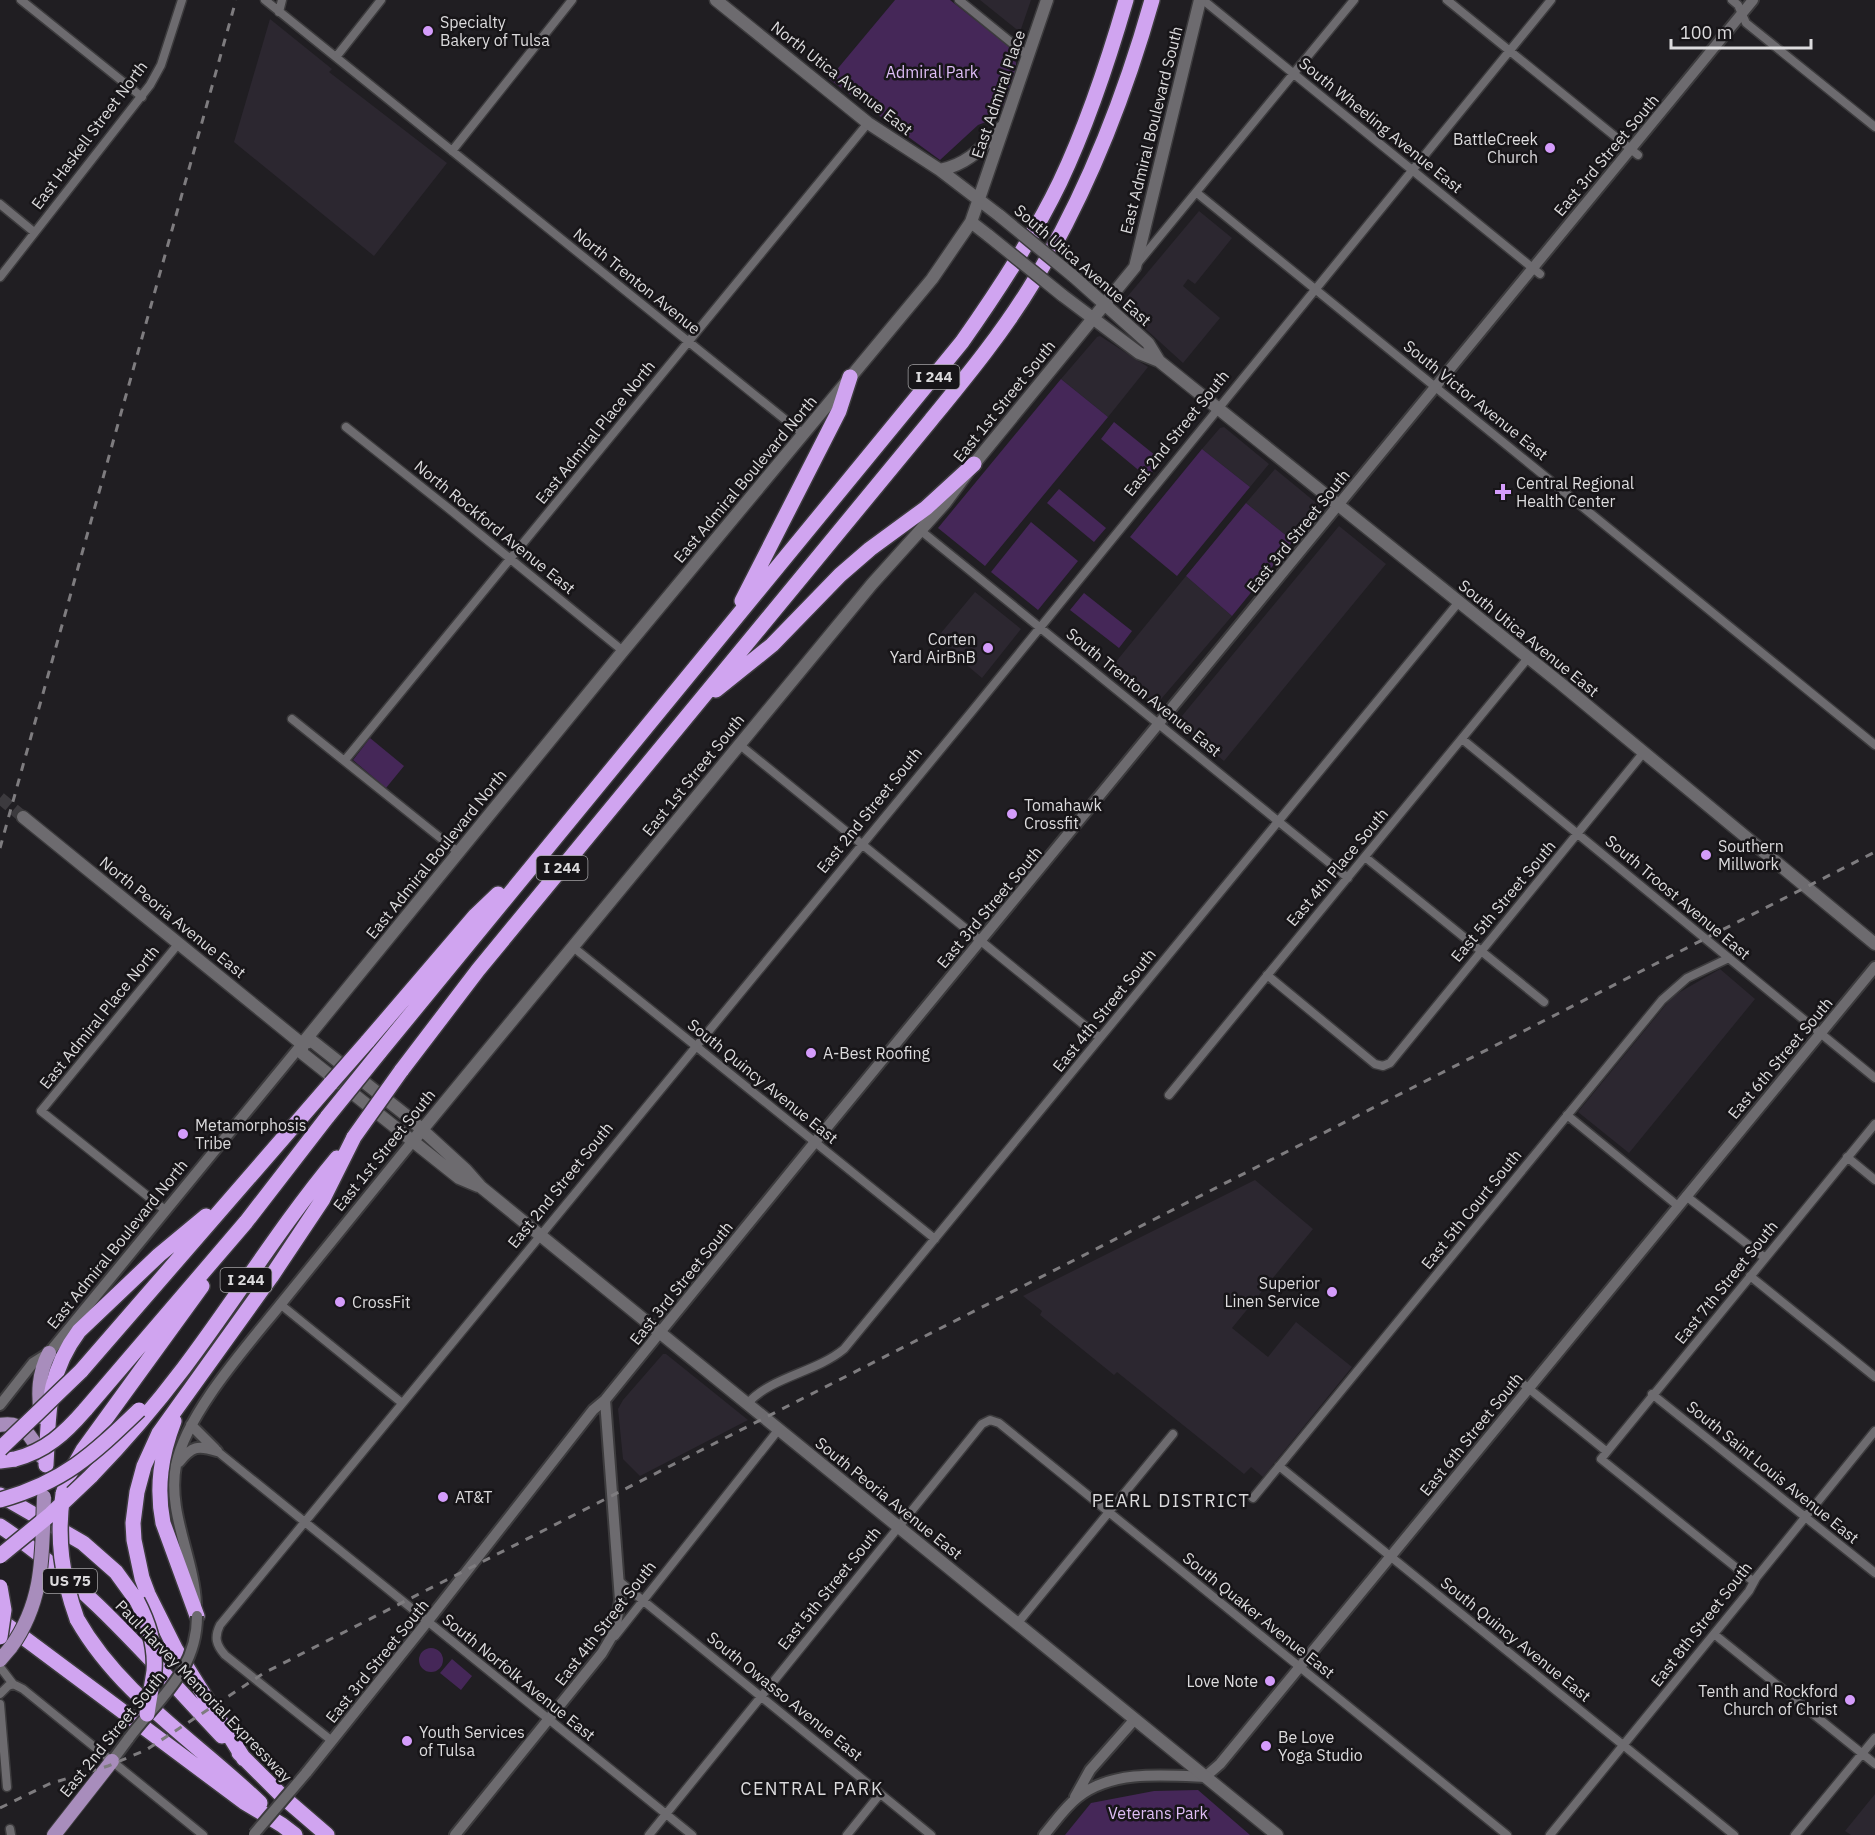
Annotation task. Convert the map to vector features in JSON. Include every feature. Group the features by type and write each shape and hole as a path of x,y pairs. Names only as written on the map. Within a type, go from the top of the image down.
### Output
{"highway":[{"name":"I 244","path":"0,1449 35,1418 81,1371 475,916 543,852 962,342 994,296 1041,219 1098,91 1126,0"},
{"name":"I 244","path":"0,1556 51,1514 91,1476 142,1420 184,1367 308,1192 354,1137 478,970 969,374 1033,283 1061,235 1103,146 1124,93 1152,0"},
{"path":"730,625 775,532 839,411 850,377"},
{"path":"691,711 772,645 840,575 926,507 974,464"},
{"path":"295,1835 122,1679 103,1659 77,1619 67,1591 61,1562 59,1520 63,1494 69,1475 93,1436 246,1222 328,1116 543,852"},
{"path":"244,1759 176,1650 148,1594 136,1557 133,1523 140,1478 151,1448 323,1199 354,1137"},
{"path":"46,1465 51,1386 70,1343 79,1331 159,1256 243,1186"},
{"path":"7,1460 35,1453 66,1432 246,1222"},
{"path":"0,1500 48,1483 84,1461 184,1367"},
{"path":"181,1403 164,1451 160,1470 160,1507 163,1523 197,1616"},
{"path":"0,1495 93,1551 116,1572 137,1601 149,1629 154,1652 154,1669 147,1714"},
{"name":"Paul Harvey Memorial Expressway","path":"0,1526 33,1550 104,1612 244,1759 327,1835"},
{"path":"0,1587 4,1610 4,1631 244,1802 282,1825"}],"main road":[{"name":"North Utica Avenue East","path":"716,0 868,123 980,199"},
{"name":"East Admiral Place","path":"980,199 1047,0"},
{"name":"East Admiral Boulevard South","path":"1135,267 1201,0"},
{"path":"940,170 958,166 1005,124"},
{"path":"850,377 932,279 971,222 980,199"},
{"name":"South Utica Avenue East","path":"980,199 1106,303 1148,343 1159,361"},
{"name":"South Utica Avenue East","path":"971,222 1093,319 1139,353 1159,361 1644,752 1875,944"},
{"name":"East 1st Street South","path":"412,1142 872,584 945,503 974,464 1135,267"},
{"name":"East Admiral Boulevard North","path":"302,1044 850,377"},
{"name":"North Peoria Avenue East","path":"23,817 302,1044"},
{"name":"South Peoria Avenue East","path":"481,1187 459,1178 412,1142 302,1053 302,1044 312,1041 406,1116 466,1170 481,1187 1276,1835"},
{"path":"0,1660 4,1631 25,1626 35,1602 42,1563 46,1465 39,1380 43,1364 49,1353"},
{"path":"0,1425 17,1425 30,1434 46,1465"},
{"name":"East 2nd Street South","path":"54,1835 112,1761"}],"street":[{"path":"21,0 142,97"},
{"name":"East Haskell Street North","path":"0,277 142,97 162,64 182,0"},
{"name":"North Trenton Avenue","path":"265,0 803,434"},
{"path":"279,12 282,0"},
{"path":"336,57 381,0"},
{"path":"452,151 572,0"},
{"path":"959,0 1028,56"},
{"name":"South Wheeling Avenue East","path":"1201,0 1537,271"},
{"name":"East 1st Street South","path":"1135,267 1354,0"},
{"path":"1447,0 1635,152"},
{"name":"East 2nd Street South","path":"332,1741 225,1655 216,1641 220,1625 1040,627 1551,0"},
{"path":"1732,0 1738,5 1746,23 1875,127"},
{"name":"East 3rd Street South","path":"254,1835 427,1622 593,1410 660,1333 814,1142 1436,387 1537,271 1635,152 1753,0"},
{"name":"East Admiral Place North","path":"345,760 868,123"},
{"name":"South Victor Avenue East","path":"1197,193 1875,745"},
{"path":"0,204 34,232"},
{"name":"North Rockford Avenue East","path":"346,427 623,651"},
{"name":"South Trenton Avenue East","path":"920,530 1348,878"},
{"name":"East 4th Street South","path":"747,1404 758,1393 832,1359 844,1349 1458,603"},
{"name":"East 4th Place South","path":"1169,1095 1528,658"},
{"path":"292,719 458,852"},
{"name":"South Troost Avenue East","path":"1462,739 1875,1078"},
{"path":"740,745 1100,1038"},
{"name":"East 5th Street South","path":"1267,975 1375,1064 1383,1066 1390,1063 1644,752"},
{"path":"1365,857 1544,1002"},
{"name":"East Admiral Place North","path":"165,1210 41,1111 179,943"},
{"name":"South Quincy Avenue East","path":"573,946 935,1239"},
{"name":"East 5th Court South","path":"1253,1498 1675,987 1687,978 1729,958"},
{"name":"East 6th Street South","path":"1204,1777 1223,1760 1391,1556 1525,1385 1678,1206 1875,967"},
{"name":"East Admiral Boulevard North","path":"0,1405 33,1364 49,1353 302,1044"},
{"path":"1567,1115 1678,1206"},
{"name":"East 7th Street South","path":"1604,1455 1875,1124"},
{"name":"East 1st Street South","path":"197,1616 195,1586 176,1512 174,1491 176,1466 191,1425 280,1304 412,1142"},
{"path":"1848,1157 1875,1180"},
{"path":"1686,1196 1765,1258"},
{"path":"1750,1276 1875,1377"},
{"path":"280,1304 402,1403"},
{"path":"1525,1385 1754,1582"},
{"name":"South Saint Louis Avenue East","path":"1652,1394 1875,1574"},
{"path":"602,1653 610,1641 617,1622 620,1581 604,1400"},
{"name":"East 5th Street South","path":"649,1835 982,1424 990,1420"},
{"name":"South Quaker Avenue East","path":"990,1420 999,1423 1507,1835"},
{"path":"191,1425 217,1451"},
{"name":"East 4th Street South","path":"455,1835 779,1429"},
{"name":"East 8th Street South","path":"1550,1835 1749,1591 1875,1431"},
{"path":"1017,1624 1173,1434"},
{"path":"176,1466 191,1449 201,1447 217,1451"},
{"name":"South Norfolk Avenue East","path":"217,1451 692,1835"},
{"name":"South Quincy Avenue East","path":"1279,1466 1734,1835"},
{"name":"South Owasso Avenue East","path":"620,1581 931,1835"},
{"name":"East 2nd Street South","path":"112,1761 147,1714 162,1700 184,1668 194,1643 197,1616"},
{"path":"1714,1634 1875,1764"},
{"path":"0,1668 13,1684 23,1689 203,1835"},
{"path":"0,1694 13,1684"},
{"path":"0,1704 7,1787"},
{"path":"1044,1835 1072,1802 1090,1770 1135,1719"},
{"path":"1795,1835 1875,1738"},
{"path":"1072,1802 1098,1785 1125,1778 1167,1775 1204,1777"},
{"path":"847,1835 880,1794"}],"shaded area":[{"path":"980,0 1031,0 1020,32"},
{"path":"270,19 332,69 329,72 447,163 374,256 234,142"},
{"path":"1199,211 1232,238 1195,284 1188,279 1183,286 1220,318 1183,363 1127,312 1122,303"},
{"path":"1100,336 1148,367 1108,417 1061,379"},
{"path":"1224,427 1269,464 1250,487 1202,449 1220,428"},
{"path":"1275,469 1320,506 1293,541 1246,503"},
{"path":"1339,526 1386,564 1224,761 1177,722"},
{"path":"1186,576 1232,616 1156,705 1110,669"},
{"path":"975,592 1021,629 982,678 936,639"},
{"path":"1720,969 1755,999 1629,1153 1578,1112 1673,996"},
{"path":"1255,1180 1313,1229 1232,1328 1268,1357 1296,1322 1352,1367 1263,1477 1251,1467 1244,1474 1117,1372 1114,1375 1040,1315 1042,1311 1023,1296"},
{"path":"663,1354 666,1354 748,1420 640,1476 623,1459 618,1409 623,1400"},
{"path":"1875,1794 1875,1835 1851,1835 1845,1831"}],"green space":[{"name":"Admiral Park","path":"895,0 950,0 1012,49 1010,51 1015,60 1016,70 1006,100 996,118 978,125 940,160 829,79"},
{"path":"1061,379 1108,417 985,566 938,528"},
{"path":"1114,422 1161,460 1148,478 1101,439"},
{"path":"1202,449 1250,487 1177,576 1130,537"},
{"path":"1059,489 1106,528 1094,542 1047,503"},
{"path":"1246,503 1293,541 1232,616 1186,576"},
{"path":"1031,522 1078,561 1038,610 991,572"},
{"path":"1084,593 1132,631 1119,648 1070,610"},
{"path":"370,738 404,766 386,788 353,760"},
{"path":"431,1648 436,1649 442,1655 442,1665 436,1671 431,1672 426,1671 420,1665 419,1660 420,1655 426,1649"},
{"path":"452,1659 472,1676 461,1690 440,1673"},
{"name":"Veterans Park","path":"1198,1790 1250,1835 1065,1835 1091,1803 1154,1791"}],"tunnel":[{"path":"0,798 23,817"}],"railway":[{"path":"0,848 236,0"},
{"path":"0,1808 49,1784 108,1766 146,1750 264,1673 1875,852"}],"place":[{"name":"Specialty Bakery of Tulsa","path":"428,31"},
{"name":"BattleCreek Church","path":"1550,148"},
{"name":"Central Regional Health Center","path":"1503,492"},
{"name":"Corten Yard AirBnB","path":"988,648"},
{"name":"Tomahawk Crossfit","path":"1012,814"},
{"name":"Southern Millwork","path":"1706,855"},
{"name":"A-Best Roofing","path":"811,1053"},
{"name":"Metamorphosis Tribe","path":"183,1134"},
{"name":"Superior Linen Service","path":"1332,1292"},
{"name":"CrossFit","path":"340,1302"},
{"name":"AT&T","path":"443,1497"},
{"name":"Love Note","path":"1270,1681"},
{"name":"Tenth and Rockford Church of Christ","path":"1850,1700"},
{"name":"Youth Services of Tulsa","path":"407,1741"},
{"name":"Be Love Yoga Studio","path":"1266,1746"}],"district":[{"name":"PEARL DISTRICT","path":"1171,1501"},
{"name":"CENTRAL PARK","path":"812,1789"}]}
